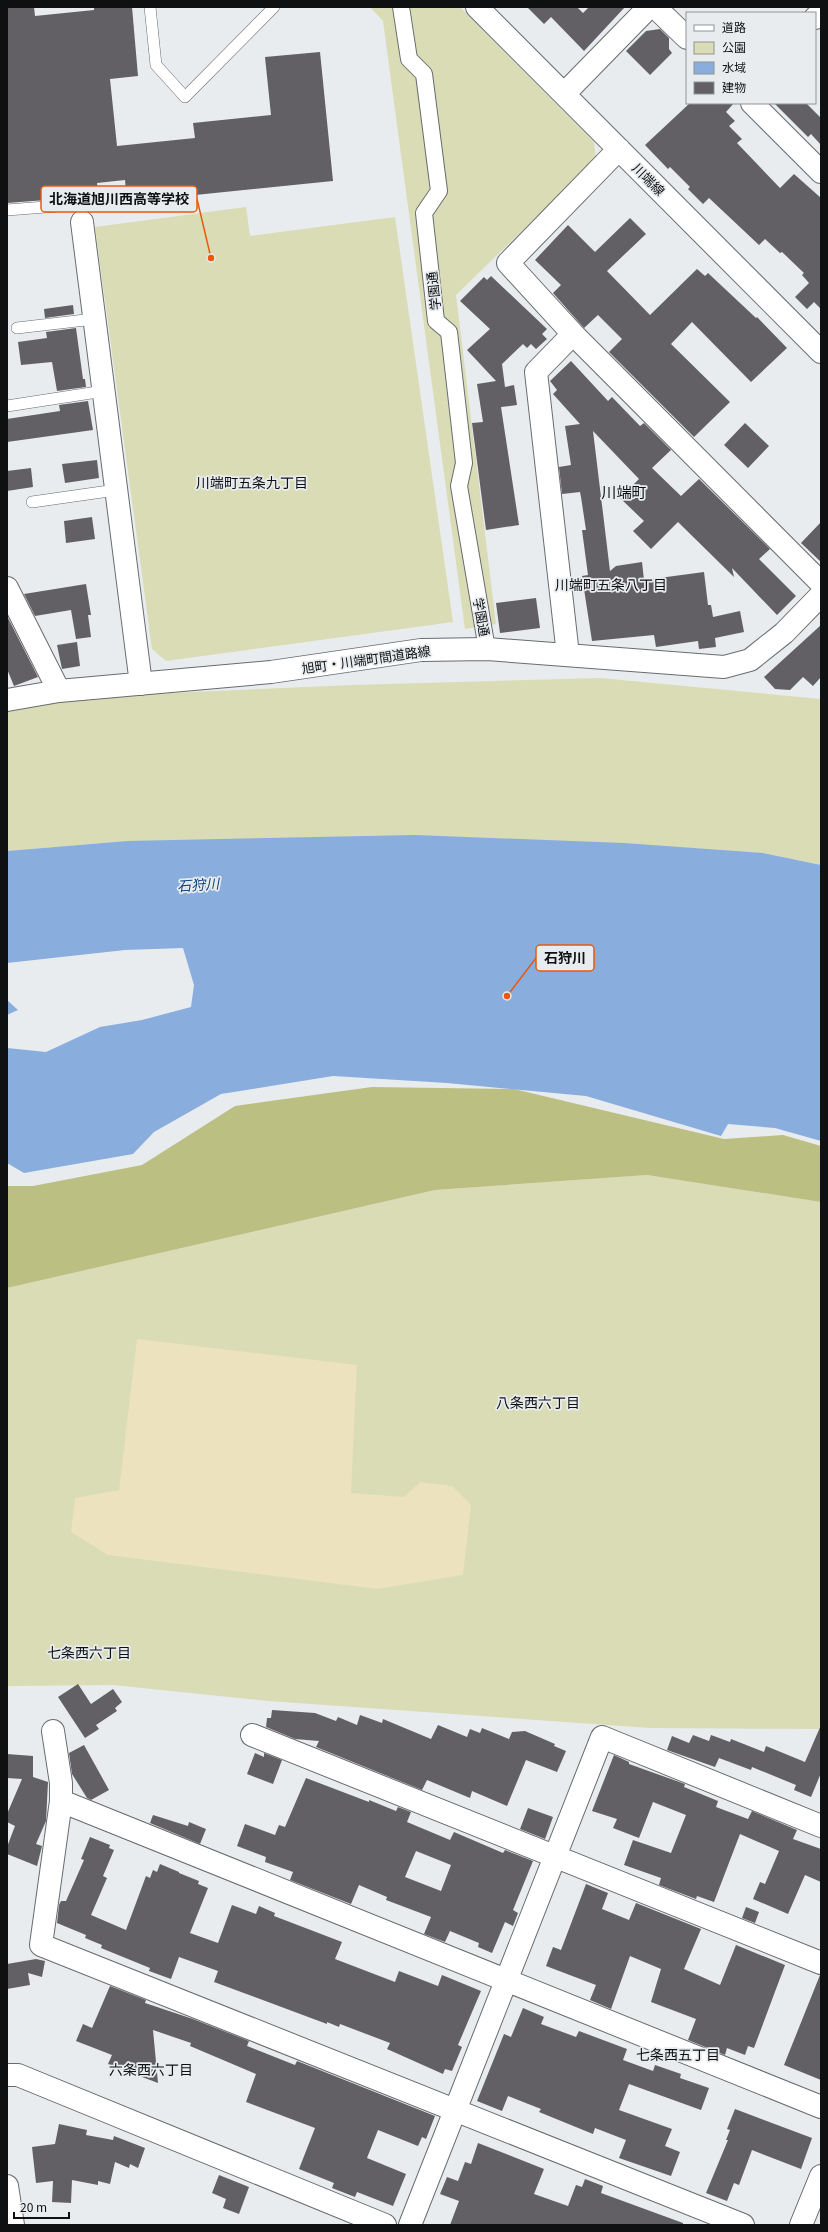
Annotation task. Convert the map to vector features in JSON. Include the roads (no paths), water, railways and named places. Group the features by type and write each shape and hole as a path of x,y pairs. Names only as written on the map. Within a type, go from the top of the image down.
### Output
{"street":[{"name":"学園通","path":"401,7 409,59 424,74 439,191 424,212 436,321 449,332 464,463 459,486 487,649"},
{"name":"川端線","path":"477,7 821,352"},
{"path":"564,94 649,7"},
{"path":"656,7 686,37"},
{"path":"753,104 821,172"},
{"path":"619,149 508,263 573,334 821,583"},
{"path":"83,213 94,319 141,684"},
{"path":"568,655 536,372 573,334"},
{"path":"7,588 59,691"},
{"name":"旭町・川端町間道路線","path":"7,700 59,691 271,672 421,650 487,649 724,666 750,660 784,633 821,595"},
{"path":"53,1731 61,1783 61,1801 41,1945 743,2225"},
{"path":"252,1736 821,1963"},
{"path":"410,2225 508,1981 602,1737 821,1826"},
{"path":"61,1801 821,2107"},
{"path":"7,2075 18,2075 385,2225"},
{"path":"801,2225 821,2176"},
{"path":"7,2186 13,2225"}],"lane":[{"path":"150,7 156,65 185,97 274,7"},
{"path":"7,210 83,213"},
{"path":"17,328 94,319"},
{"path":"7,406 104,391"},
{"path":"32,502 116,490"}],"water":[{"name":"石狩川","path":"415,835 624,843 763,853 821,865 821,1141 775,1128 728,1124 721,1136 586,1096 447,1083 333,1076 221,1094 154,1132 133,1154 24,1173 7,1163 7,1048 46,1052 100,1027 142,1020 191,1007 194,985 183,948 125,950 7,963 7,851 127,841"},
{"path":"7,1000 18,1010 7,1015"}],"place":[{"name":"北海道旭川西高等学校","path":"211,258"},
{"name":"石狩川","path":"507,996"}],"district":[{"name":"川端町五条九丁目","path":"252,482"},
{"name":"川端町","path":"624,491"},
{"name":"川端町五条八丁目","path":"611,584"},
{"name":"八条西六丁目","path":"538,1402"},
{"name":"七条西六丁目","path":"89,1652"},
{"name":"七条西五丁目","path":"678,2054"},
{"name":"六条西六丁目","path":"151,2069"}]}
